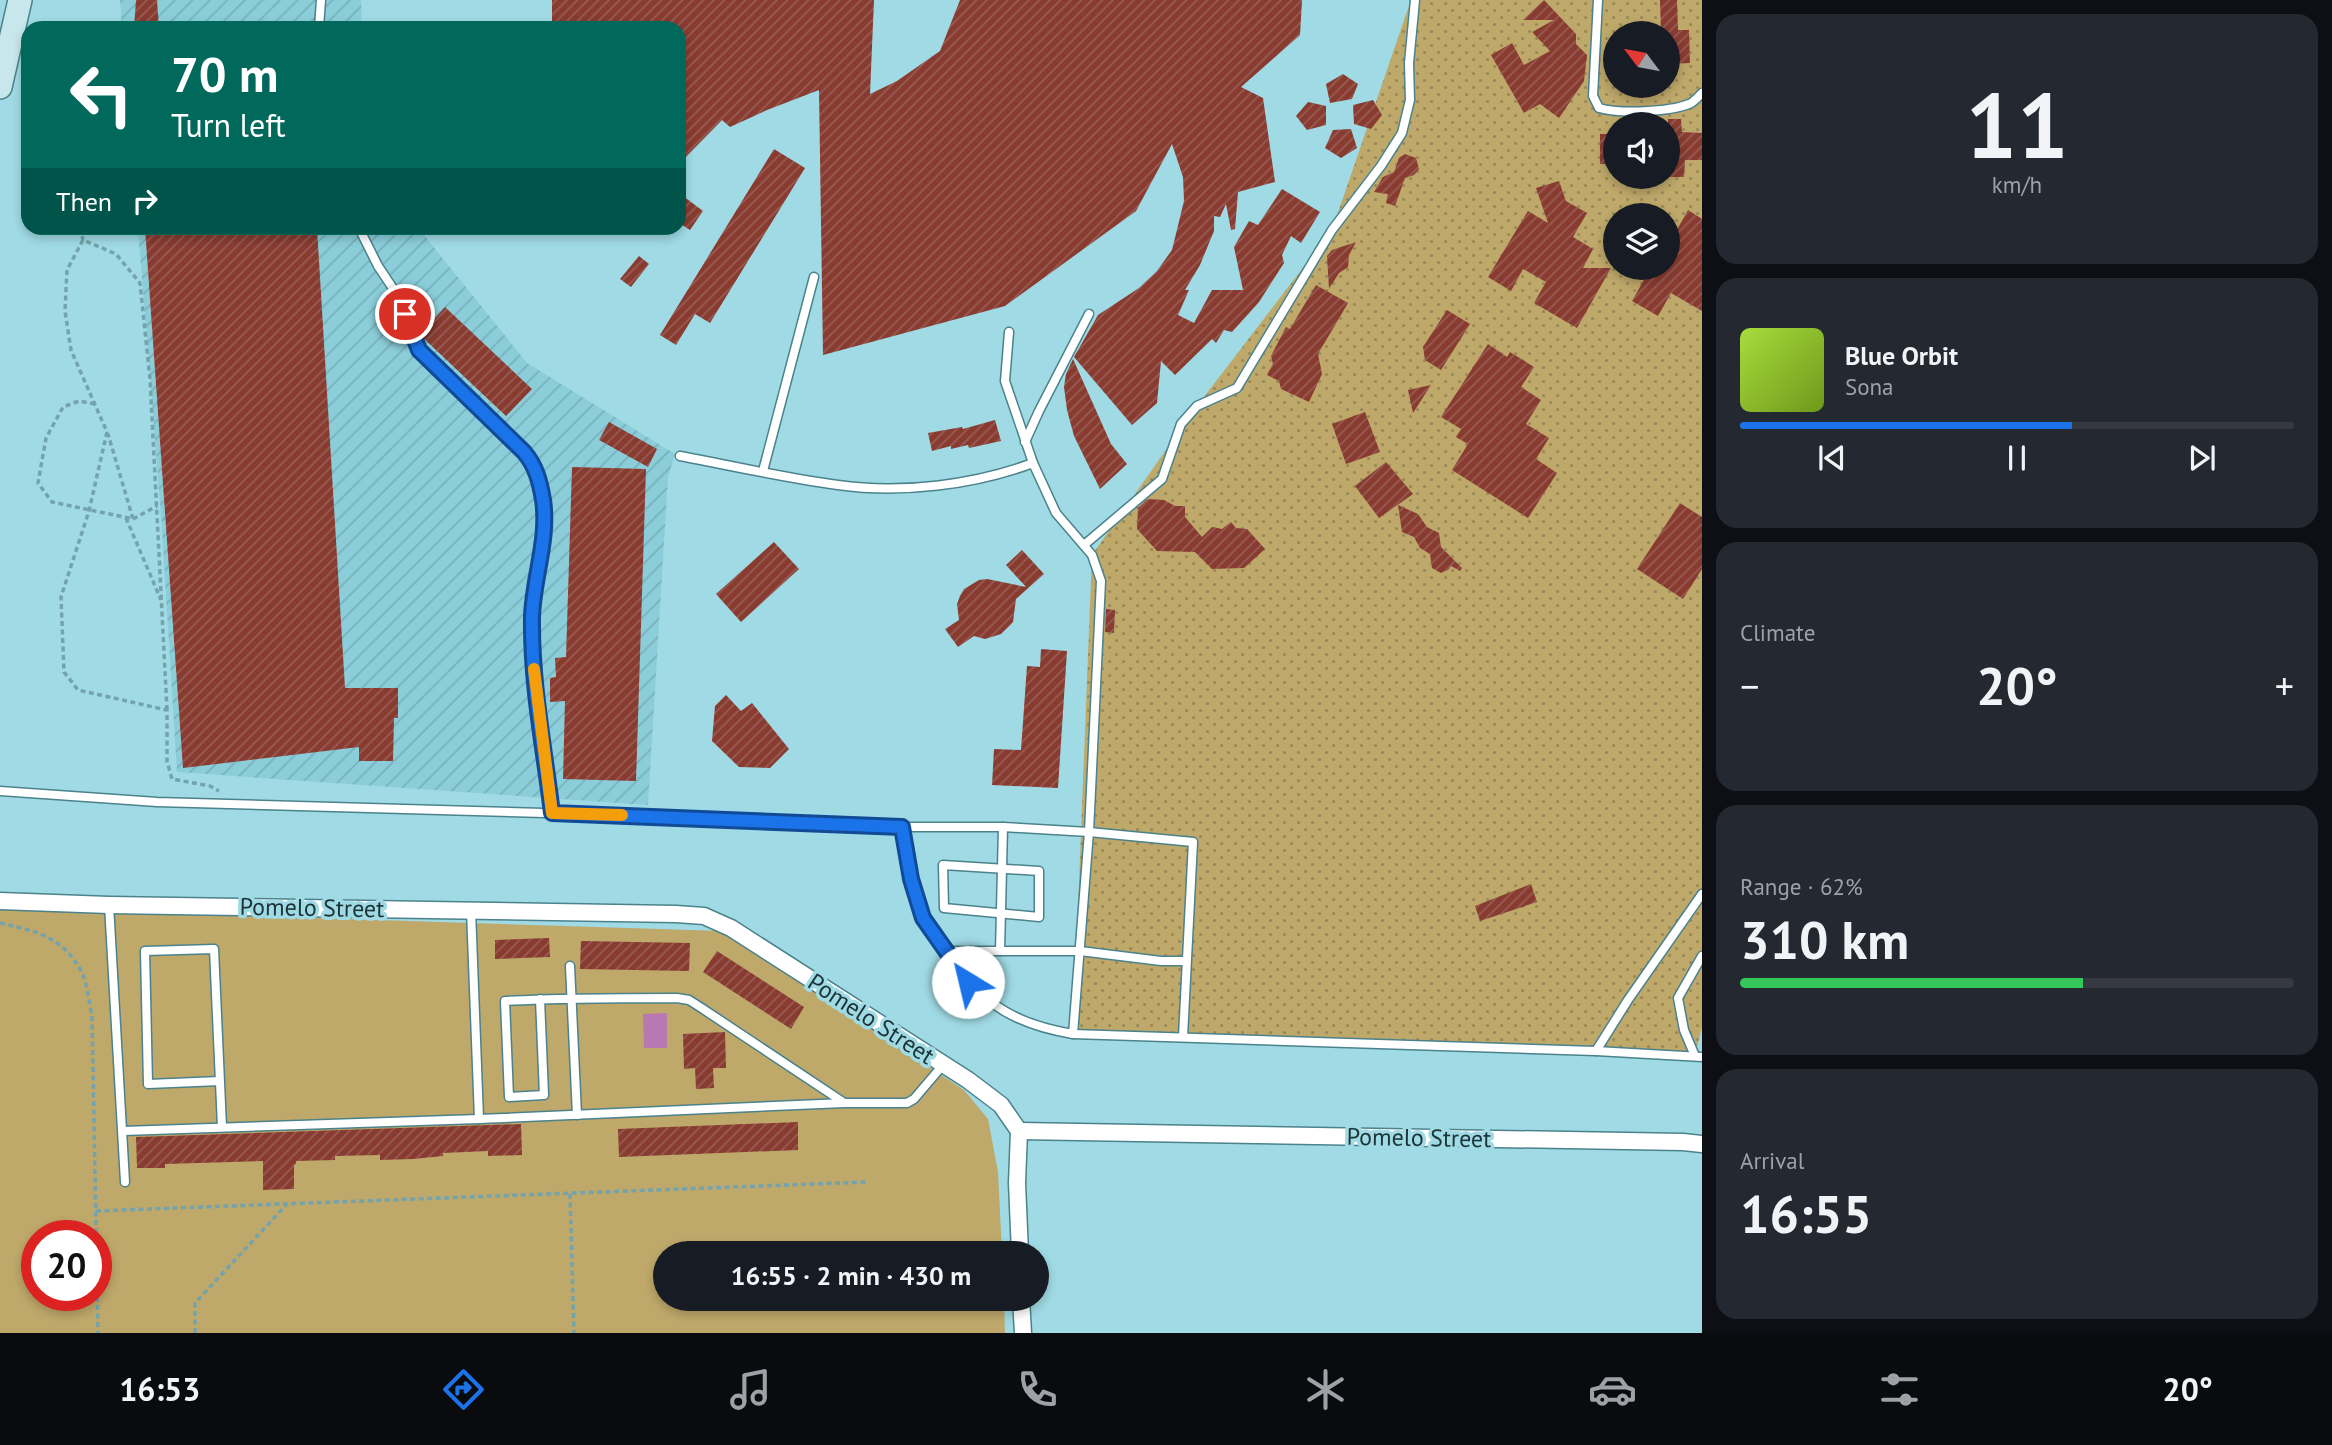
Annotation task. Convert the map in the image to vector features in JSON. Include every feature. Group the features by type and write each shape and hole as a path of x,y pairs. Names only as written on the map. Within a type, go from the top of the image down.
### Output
{"main road":[{"path":"0,88 20,0"}],"street":[{"name":"Pomelo Street","path":"0,901 704,916 731,928 968,1080 1001,1105 1019,1131 1702,1144"},
{"path":"1019,1131 1017,1183 1019,1241"},
{"path":"1022,1311 1023,1333"}],"lane":[{"path":"320,21 321,0"},
{"path":"1084,545 1162,479 1181,424 1197,406 1237,388 1332,230 1381,166 1402,133 1410,100 1409,62 1415,0"},
{"path":"1598,0 1593,96 1599,108 1626,112 1680,107 1692,103 1702,93"},
{"path":"362,235 378,266 398,296 419,350 524,452 537,471 543,501 543,525 539,571 533,596 534,667 552,813"},
{"path":"763,471 814,277"},
{"path":"1025,442 1089,314"},
{"path":"1009,332 1005,381 1025,442 1056,513 1092,555 1101,581 1089,832 1073,1034"},
{"path":"680,456 840,485 894,487 985,478 1034,463"},
{"path":"0,791 157,802 552,813 902,827 1003,827 1193,842 1183,1037"},
{"path":"902,827 911,879 923,918 945,951 968,982 998,1009 1039,1028 1073,1034 1699,1056"},
{"path":"1000,951 1003,827"},
{"path":"943,865 1039,871 1039,917 1001,914 944,908 943,865"},
{"path":"1595,1051 1702,894"},
{"path":"109,905 125,1182"},
{"path":"471,910 479,1119"},
{"path":"220,1082 148,1084 145,951 214,949 220,1082 222,1128"},
{"path":"945,951 1080,951 1161,961 1186,961"},
{"path":"1699,1056 1684,1030 1678,998 1702,956"},
{"path":"570,966 577,1115"},
{"path":"540,999 544,1095 509,1097 505,1001 540,999 573,998 677,998 688,1000 844,1103"},
{"path":"123,1131 911,1102 943,1065"}],"path":[{"path":"82,235 83,240 67,270 65,311 71,349 107,432 133,519"},
{"path":"83,240 117,254 140,283 150,379 158,506 167,761 172,779 210,786 246,804"},
{"path":"95,404 79,401 62,407 46,438 38,483 52,502 89,511 133,519 158,506"},
{"path":"107,432 89,511 61,597 64,673 78,690 167,710"},
{"path":"126,518 162,602"},
{"path":"0,923 28,929 59,942 82,973 92,1016 98,1333"},
{"path":"96,1211 867,1182"},
{"path":"570,1194 574,1333"},
{"path":"195,1333 195,1303 286,1204"}],"shaded area":[{"path":"120,0 361,0 362,21 122,21"},
{"path":"1411,0 1702,0 1702,1027 1695,1056 1073,1034 1092,555 1197,406 1332,230"},
{"path":"139,235 424,235 527,363 675,454 668,477 648,805 177,772 161,515"},
{"path":"0,908 723,931 964,1090 988,1119 998,1172 1001,1241 653,1241 653,1311 1004,1311 1005,1333 0,1333"},
{"path":"667,1013 667,1048 644,1048 643,1014"}],"building":[{"path":"136,0 157,0 158,21 134,21"},
{"path":"552,0 874,0 870,94 897,81 940,51 960,0 1302,0 1300,35 1241,87 1263,98 1275,182 1238,192 1235,229 1231,230 1226,204 1220,217 1214,216 1214,231 1200,265 1185,290 1189,290 1178,315 1194,323 1212,290 1243,290 1234,247 1249,221 1258,225 1282,189 1320,212 1301,243 1291,236 1282,255 1284,263 1259,302 1232,332 1224,330 1216,343 1212,339 1175,375 1161,361 1157,403 1132,425 1074,357 1098,315 1139,288 1157,271 1172,250 1184,201 1183,177 1172,144 1136,211 1005,306 823,355 819,90 730,127 722,120 686,157 686,21 552,21"},
{"path":"1544,0 1576,34 1576,44 1587,55 1584,81 1559,118 1540,104 1524,113 1491,55 1512,43 1524,65 1550,51 1532,32 1554,20 1523,20"},
{"path":"1660,0 1677,0 1678,21 1661,21"},
{"path":"1680,30 1689,30 1690,63 1680,63"},
{"path":"1343,74 1358,84 1352,99 1330,103 1326,84"},
{"path":"1373,100 1382,115 1371,129 1354,124 1353,105"},
{"path":"1308,102 1326,106 1326,125 1307,130 1296,116"},
{"path":"1680,119 1682,132 1702,133 1702,160 1685,160 1684,177 1680,177"},
{"path":"1351,129 1357,148 1341,158 1325,148 1333,130"},
{"path":"1600,134 1603,134 1603,164 1600,164"},
{"path":"774,149 805,168 710,323 695,314 676,345 660,335"},
{"path":"1405,154 1416,158 1419,169 1414,175 1405,178 1395,206 1386,203 1388,194 1374,192 1383,177 1394,172 1399,158"},
{"path":"1559,181 1566,201 1587,213 1573,237 1593,249 1583,268 1603,268 1604,280 1577,328 1534,303 1546,282 1523,269 1511,291 1488,277 1528,211 1548,223 1536,188"},
{"path":"686,198 703,211 690,230 686,227"},
{"path":"1688,210 1702,219 1702,311 1671,293 1658,316 1632,301 1644,280 1680,280 1680,224"},
{"path":"145,235 317,235 345,688 398,688 393,761 359,761 359,747 183,768"},
{"path":"1356,242 1349,255 1348,267 1339,273 1329,289 1327,256 1332,250"},
{"path":"639,256 649,264 631,287 620,279"},
{"path":"1316,285 1348,303 1318,354 1322,374 1309,402 1281,389 1279,381 1267,375 1273,364 1271,356 1286,327 1290,329"},
{"path":"445,307 532,389 506,416 420,335"},
{"path":"1447,310 1470,324 1441,370 1425,360 1423,347"},
{"path":"1488,344 1507,357 1510,352 1534,367 1521,387 1541,400 1526,424 1549,438 1536,459 1557,473 1528,518 1452,470 1468,444 1456,437 1461,429 1441,417"},
{"path":"1073,359 1111,444 1127,464 1100,489 1074,436 1067,410 1064,387"},
{"path":"1431,385 1413,413 1408,390"},
{"path":"1365,412 1380,452 1346,464 1332,424"},
{"path":"995,420 1001,441 969,448 968,445 951,449 951,446 932,451 928,433 962,427 963,429"},
{"path":"609,422 657,449 648,467 599,440"},
{"path":"1386,462 1413,494 1379,518 1355,486"},
{"path":"572,467 646,469 636,781 563,779 565,701 550,702 550,678 556,677 555,658 566,657"},
{"path":"1148,499 1185,506 1185,517 1202,537 1212,527 1222,529 1231,522 1236,528 1247,529 1265,549 1244,568 1212,569 1195,552 1157,551 1137,529 1138,508"},
{"path":"1680,503 1702,517 1702,569 1683,599 1637,569"},
{"path":"1398,505 1418,514 1427,527 1439,533 1441,547 1462,568 1460,571 1451,566 1441,573 1432,568 1430,554 1420,548 1414,537 1402,532"},
{"path":"774,542 799,569 741,622 716,594"},
{"path":"1022,550 1044,574 1016,599 1013,622 1001,634 985,639 974,636 958,647 945,629 959,620 957,604 964,589 979,580 987,579 1026,587 1006,565"},
{"path":"1106,609 1115,610 1114,633 1105,632"},
{"path":"1041,649 1067,651 1058,788 992,785 994,749 1021,750 1027,666 1040,667"},
{"path":"726,695 741,711 752,703 789,749 770,768 739,767 712,741 715,706"},
{"path":"1531,884 1537,902 1480,921 1475,906"},
{"path":"549,938 550,957 495,959 495,940"},
{"path":"581,941 690,943 689,971 580,969"},
{"path":"717,951 804,1007 791,1029 703,972"},
{"path":"725,1032 726,1068 713,1068 714,1088 696,1089 695,1068 684,1069 683,1034"},
{"path":"798,1122 798,1150 619,1157 618,1129"},
{"path":"521,1124 522,1155 488,1156 488,1151 443,1153 443,1156 413,1159 380,1160 380,1155 335,1156 335,1160 296,1161 294,1189 263,1190 263,1161 165,1164 165,1168 137,1168 136,1137"}],"slow traffic":[{"path":"534,669 552,813 622,815"}],"route":[{"path":"405,314 419,350 524,452 537,471 543,501 543,525 539,571 533,596 534,667 552,813 902,827 911,879 923,918 968,982"}]}
